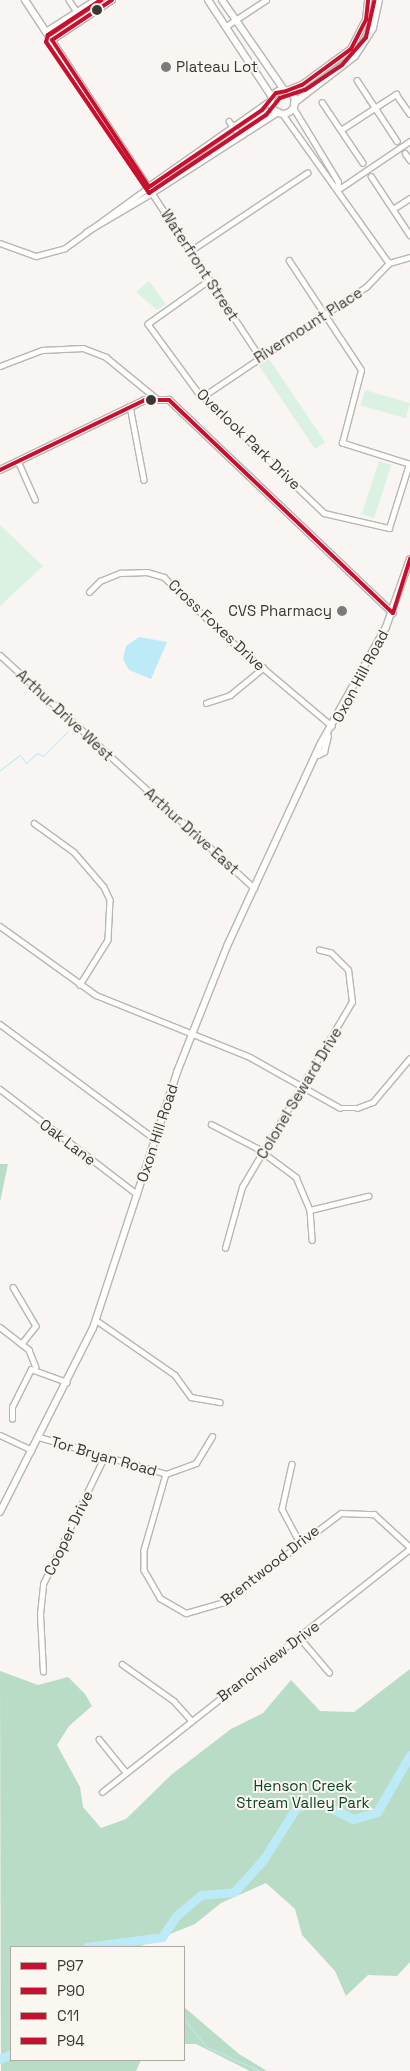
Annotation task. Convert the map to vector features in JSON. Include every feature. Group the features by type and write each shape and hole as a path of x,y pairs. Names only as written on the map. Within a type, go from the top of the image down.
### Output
{"main road":[{"name":"Waterfront Street","path":"25,0 151,190"},
{"path":"46,32 96,0"},
{"path":"52,40 112,0"},
{"path":"208,0 280,113"},
{"path":"222,0 294,105"},
{"path":"151,190 237,132 272,99 285,91 302,85 350,49 366,20 368,0"},
{"path":"237,132 294,105 355,56 373,28 379,0"},
{"path":"0,470 130,406 156,398 181,408 392,613"},
{"name":"Oxon Hill Road","path":"0,1512 67,1382 96,1320 155,1139 192,1036 254,888 318,755 392,613 410,559"}],"street":[{"path":"69,0 77,12"},
{"path":"226,27 266,0"},
{"path":"357,80 397,141"},
{"path":"341,130 396,94 410,114"},
{"path":"322,102 363,163"},
{"path":"294,105 339,189"},
{"path":"280,113 339,189 389,263 410,257"},
{"path":"229,121 237,132"},
{"path":"339,189 410,141"},
{"path":"308,148 317,145"},
{"path":"405,153 410,160"},
{"path":"190,251 307,173"},
{"path":"371,176 410,235"},
{"path":"0,243 23,254 49,254 151,190"},
{"name":"Waterfront Street","path":"151,190 259,355"},
{"path":"393,209 410,198"},
{"path":"289,260 324,313"},
{"name":"Rivermount Place","path":"205,395 259,355 374,281 389,263"},
{"name":"Overlook Park Drive","path":"210,280 148,324 205,395 319,509 343,517 367,520 385,528 392,526 409,464 342,443 361,370 324,313"},
{"path":"0,366 42,350 83,348 106,357 156,398"},
{"path":"130,406 144,480"},
{"path":"18,461 35,499"},
{"name":"Cross Foxes Drive","path":"89,592 112,575 160,574 262,668 333,726"},
{"name":"Arthur Drive West","path":"0,655 130,775"},
{"path":"206,703 230,695 262,668"},
{"name":"Arthur Drive East","path":"130,775 254,888"},
{"path":"34,823 74,852 104,887 110,900 108,940 80,985"},
{"path":"0,926 80,985 192,1036 250,1057 340,1108 357,1108 387,1089 410,1058"},
{"name":"Colonel Seward Drive","path":"224,1248 232,1208 262,1152 352,1002 348,970 331,953 319,950"},
{"path":"0,1024 155,1139"},
{"name":"Oak Lane","path":"0,1090 137,1194"},
{"path":"211,1124 262,1152 296,1177 310,1210 312,1240"},
{"path":"310,1210 368,1196"},
{"path":"13,1287 36,1326 22,1344"},
{"path":"96,1320 176,1375 191,1397 220,1402"},
{"path":"0,1326 22,1344 36,1367 67,1382"},
{"path":"12,1419 12,1406 28,1373 36,1367"},
{"path":"0,1435 32,1450"},
{"name":"Tor Bryan Road","path":"38,1437 166,1474 196,1463 212,1436"},
{"name":"Cooper Drive","path":"43,1672 40,1614 43,1584 104,1457"},
{"path":"292,1464 282,1509 300,1544"},
{"name":"Brentwood Drive","path":"166,1474 143,1559 153,1591 177,1609 194,1614 211,1609 335,1516 357,1510 382,1519 410,1548"},
{"name":"Branchview Drive","path":"102,1792 190,1719 300,1638 410,1548"},
{"path":"300,1638 329,1672"},
{"path":"122,1664 174,1700 190,1719"},
{"path":"99,1739 125,1771"}],"green space":[{"path":"149,281 166,304 157,310 136,292"},
{"path":"267,356 325,442 315,449 257,363"},
{"path":"365,390 410,403 406,418 361,405"},
{"path":"379,461 391,465 374,518 362,514"},
{"path":"0,525 43,566 0,606"},
{"path":"0,1164 8,1164 0,1202"},
{"name":"Henson Creek Stream Valley Park","path":"410,1669 410,1962 397,1976 368,1975 346,1996 335,1971 302,1935 295,1909 266,1883 221,1903 195,1924 140,1946 10,1946 10,2061 141,2061 136,2071 1,2071 0,1671 38,1685 68,1677 85,1694 92,1706 69,1726 57,1745 80,1787 83,1807 101,1828 126,1819 171,1775 231,1729 263,1713 291,1680 320,1711 354,1712"},
{"path":"185,2008 239,2054 267,2071 250,2071 196,2044 185,2044"}],"water":[{"path":"139,637 167,642 151,679 129,670 123,659 126,646"}],"waterway":[{"path":"0,770 20,755 26,763 37,753 43,756 68,731"},
{"path":"94,1946 162,1937 177,1915 201,1895 234,1892 263,1860 296,1808 316,1801 353,1819 377,1812 410,1755"},
{"path":"185,2020 207,2047 260,2071"},
{"path":"0,2059 10,2054"}],"transit line":[{"name":"C11","path":"101,0 48,35 46,42 149,193 266,115 280,98 305,90 342,65 366,37 374,1"},
{"name":"P94","path":"49,35 101,0"},
{"name":"P90","path":"52,40 112,0"},
{"name":"P90","path":"286,91 302,85 351,49 366,20 368,0"},
{"name":"P90","path":"52,40 149,187"},
{"name":"P90","path":"149,187 262,110 276,93 286,91"},
{"name":"P97","path":"0,470 145,400 169,400 393,613"},
{"name":"P97","path":"393,613 410,559"}],"place":[{"name":"Plateau Lot","path":"166,67"},
{"name":"CVS Pharmacy","path":"342,611"}]}
